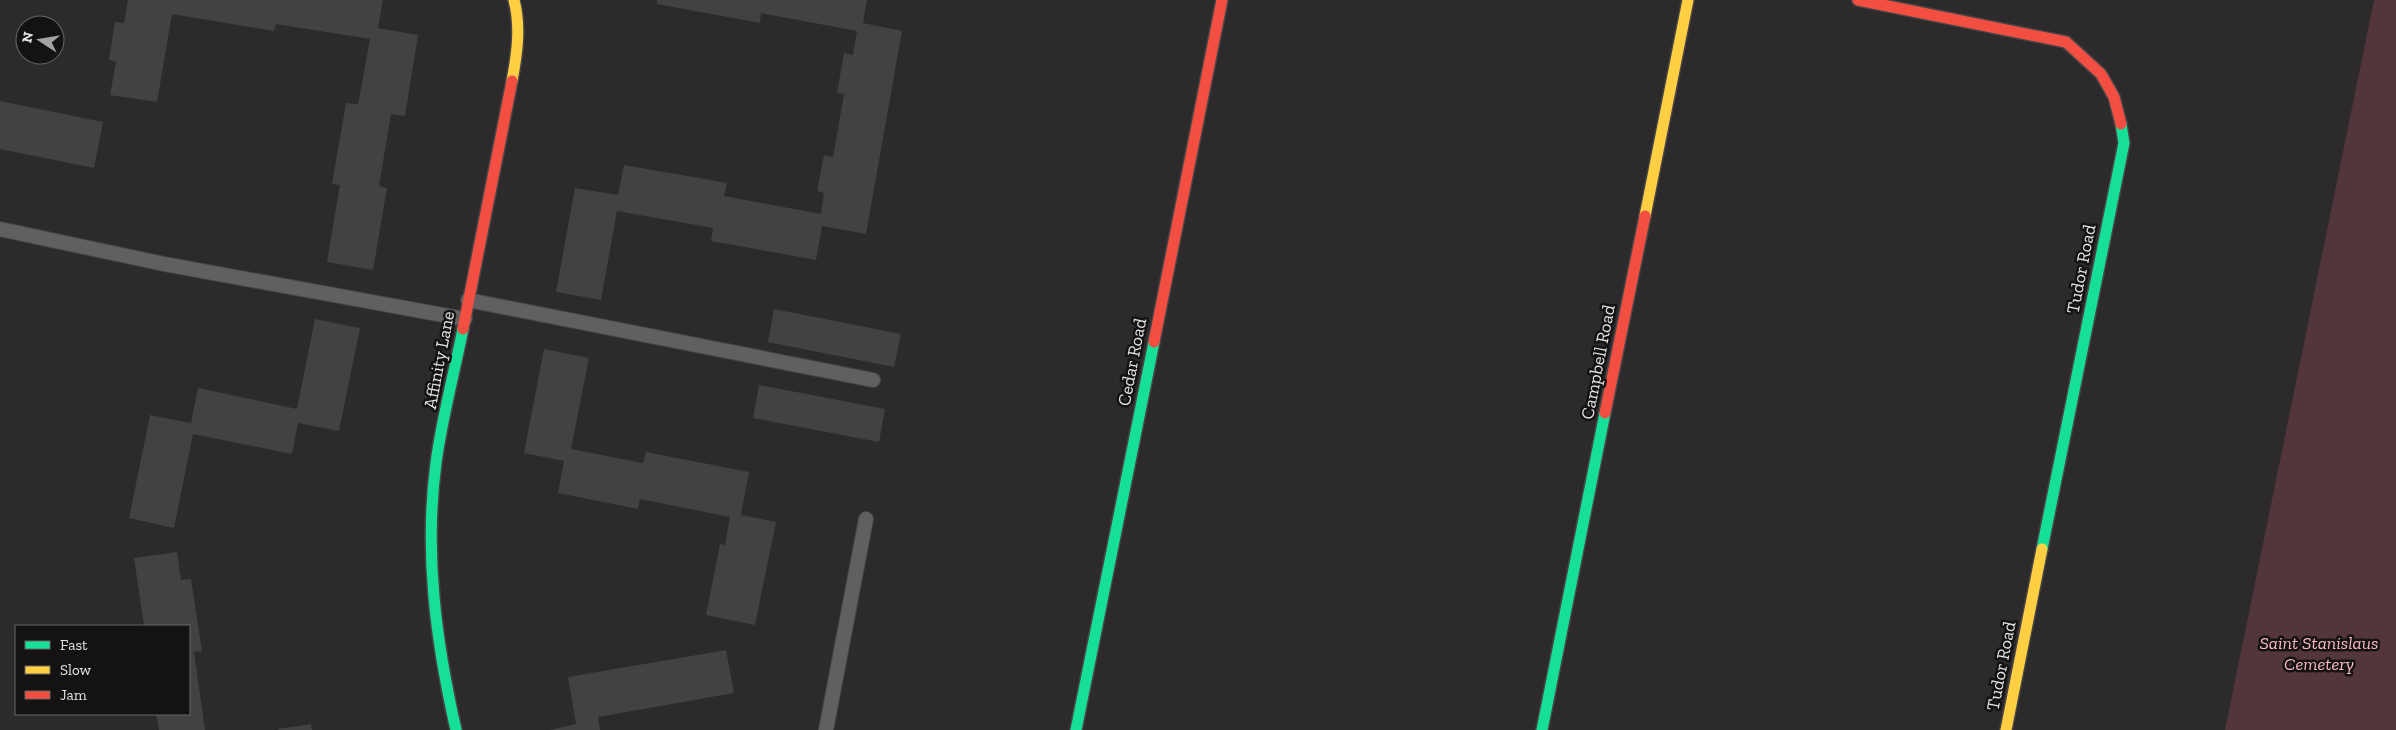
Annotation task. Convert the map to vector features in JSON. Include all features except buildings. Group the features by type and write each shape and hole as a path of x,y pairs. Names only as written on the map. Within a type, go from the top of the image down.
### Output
{"street":[{"name":"Affinity Lane","path":"456,730 442,670 433,601 431,532 436,463 518,50 517,12 514,0"},
{"name":"Cedar Road","path":"1076,730 1222,0"},
{"name":"Campbell Road","path":"1542,730 1688,0"},
{"name":"Tudor Road","path":"1858,0 2066,42 2090,60 2109,84 2120,112 2124,143 2006,730"}],"lane":[{"path":"0,229 164,264 465,319"},
{"path":"468,300 873,380"},
{"path":"826,730 866,519"}],"green space":[{"name":"Saint Stanislaus Cemetery","path":"2374,0 2396,0 2396,730 2225,730"}],"traffic: fast":[{"path":"2042,549 2124,143 2121,124"},
{"path":"456,730 438,631 434,597 431,530 436,463 463,329"},
{"path":"1076,730 1154,342"},
{"path":"1542,730 1605,413"}],"traffic: slow":[{"path":"512,81 518,30 514,0"},
{"path":"1645,216 1688,0"},
{"path":"2006,730 2042,549"}],"traffic: jam":[{"path":"1154,342 1222,0"},
{"path":"1858,0 2066,42 2101,74 2114,97 2121,124"},
{"path":"463,329 512,81"},
{"path":"1605,413 1645,216"}]}
